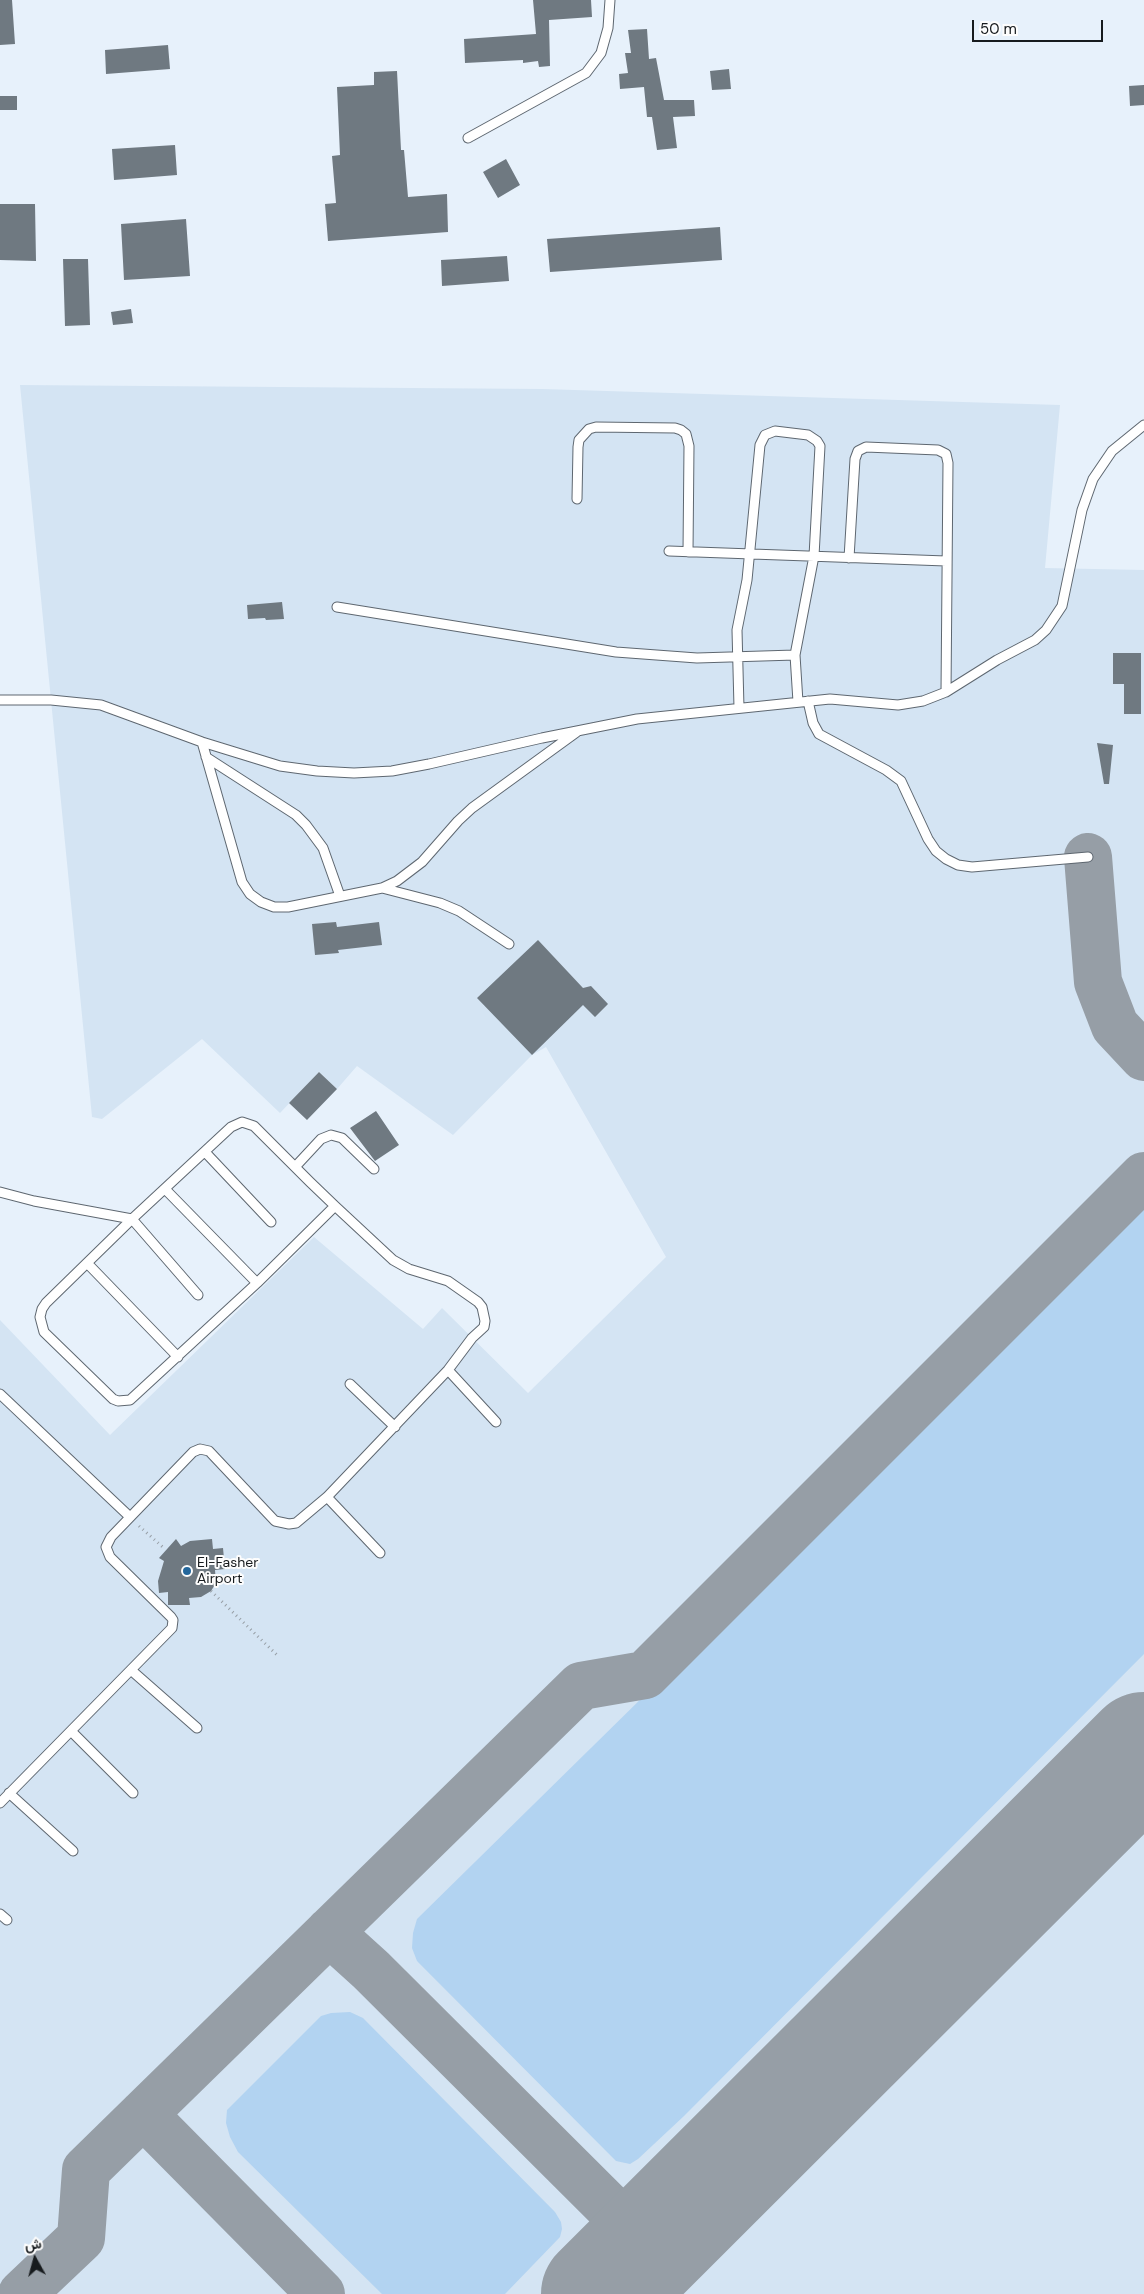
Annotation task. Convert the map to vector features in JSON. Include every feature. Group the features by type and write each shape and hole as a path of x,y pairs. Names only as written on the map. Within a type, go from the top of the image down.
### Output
{"lane":[{"path":"468,138 586,73 601,53 608,28 610,0"},
{"path":"0,700 51,700 101,705 202,742 280,766 354,773 392,770 429,764 637,718 830,699 898,706 923,701 946,692 997,660 1035,640 1056,619 1062,606 1082,510 1094,479 1112,451 1144,425"},
{"path":"577,499 578,446 583,434 589,429 596,427 675,428 681,430 686,434 689,446 688,552"},
{"path":"739,708 738,617 747,580 760,445 765,435 775,431 808,435 817,441 820,446 814,556 795,655 798,702"},
{"path":"849,558 855,459 858,451 866,447 942,451 948,458 946,692"},
{"path":"669,551 946,561"},
{"path":"337,607 616,652 696,658 795,655"},
{"path":"808,701 813,723 819,734 886,770 901,782 928,839 936,851 946,859 958,865 972,867 1088,857"},
{"path":"202,742 242,882 250,894 260,902 274,907 288,907 382,888 410,872 472,808 581,729"},
{"path":"206,757 296,815 306,825 323,848 340,896"},
{"path":"382,888 440,903 459,911 509,944"},
{"path":"0,1803 169,1632 173,1620 107,1553 107,1541 192,1452 200,1449 209,1451 275,1520 282,1524 296,1523 327,1497 395,1427 448,1370 472,1338 484,1327 485,1321 482,1307 478,1302 448,1281 409,1269 393,1260 254,1126 242,1122 230,1127 46,1303 40,1317 44,1332 113,1399 118,1401 130,1400 178,1358 336,1206"},
{"path":"295,1167 321,1139 331,1135 342,1138 374,1169"},
{"path":"204,1152 271,1222"},
{"path":"165,1189 257,1283"},
{"path":"0,1192 34,1201 132,1219 198,1295"},
{"path":"87,1263 178,1358"},
{"path":"448,1370 496,1422"},
{"path":"350,1384 395,1427"},
{"path":"0,1394 130,1517"},
{"path":"327,1497 380,1553"},
{"path":"132,1670 197,1728"},
{"path":"71,1731 133,1793"},
{"path":"10,1793 73,1851"}],"path":[{"path":"130,1517 165,1549"},
{"path":"211,1591 277,1655"}],"shaded area":[{"path":"20,385 542,389 1060,405 1045,568 1144,570 1144,2294 0,2294 0,1320 110,1435 314,1237 423,1329 442,1308 528,1393 666,1257 546,1047 532,1055 453,1135 357,1066 337,1089 319,1072 280,1113 202,1039 102,1119 92,1117"},
{"path":"1144,1190 1144,1654 684,2116 638,2159 630,2164 616,2161 417,1961 412,1948 413,1933 417,1919 650,1690 649,1685 799,1533 1055,1282"},
{"path":"350,2012 363,2018 555,2212 561,2222 560,2237 505,2294 382,2294 238,2152 230,2137 226,2123 227,2110 321,2016 331,2013"}],"building":[{"path":"0,0 12,0 15,44 0,45"},
{"path":"533,0 591,0 592,17 549,20 550,66 539,67 538,61 523,63 523,60 465,63 464,39 536,34"},
{"path":"647,29 649,59 656,58 664,100 694,100 695,116 673,117 677,148 657,150 652,117 647,117 644,87 620,89 619,74 628,73 625,53 631,53 628,30"},
{"path":"168,45 170,69 106,74 105,50"},
{"path":"729,69 731,89 712,90 710,71"},
{"path":"397,71 401,150 404,150 408,197 447,194 448,232 328,241 325,204 336,203 332,156 340,155 337,87 374,85 374,72"},
{"path":"1144,85 1144,105 1130,106 1129,86"},
{"path":"0,96 17,96 17,110 0,110"},
{"path":"175,145 177,175 114,180 112,149"},
{"path":"506,159 520,185 498,198 483,172"},
{"path":"0,204 35,204 36,261 0,260"},
{"path":"186,219 190,276 124,280 121,224"},
{"path":"720,227 722,260 550,272 547,239"},
{"path":"507,256 509,281 442,286 441,260"},
{"path":"63,259 88,259 90,325 65,326"},
{"path":"131,309 133,323 113,325 111,312"},
{"path":"282,602 284,619 248,619 247,605"},
{"path":"1113,653 1141,653 1141,714 1124,714 1124,684 1113,684"},
{"path":"1097,743 1113,745 1109,784 1104,784"},
{"path":"336,922 337,927 379,922 382,945 338,950 339,953 315,955 312,924"},
{"path":"538,940 583,988 591,986 608,1004 595,1017 583,1005 532,1055 477,998"},
{"path":"319,1072 337,1089 307,1120 289,1103"},
{"path":"376,1111 399,1145 375,1161 350,1128"},
{"name":"El-Fasher Airport","path":"176,1539 181,1546 190,1541 212,1539 213,1549 223,1548 225,1569 215,1570 216,1583 211,1591 201,1597 189,1598 190,1605 168,1605 168,1592 159,1593 158,1581 164,1561 159,1558"}],"taxiway":[{"path":"1088,857 1098,982 1115,1026 1144,1057"},
{"path":"22,2294 81,2238 86,2170 581,1686 645,1675 1144,1176"},
{"path":"329,1932 371,1970 648,2246"},
{"path":"143,2114 321,2294"}],"runway":[{"path":"600,2294 1144,1751"}],"place":[{"name":"El-Fasher Airport","path":"187,1571"}]}
